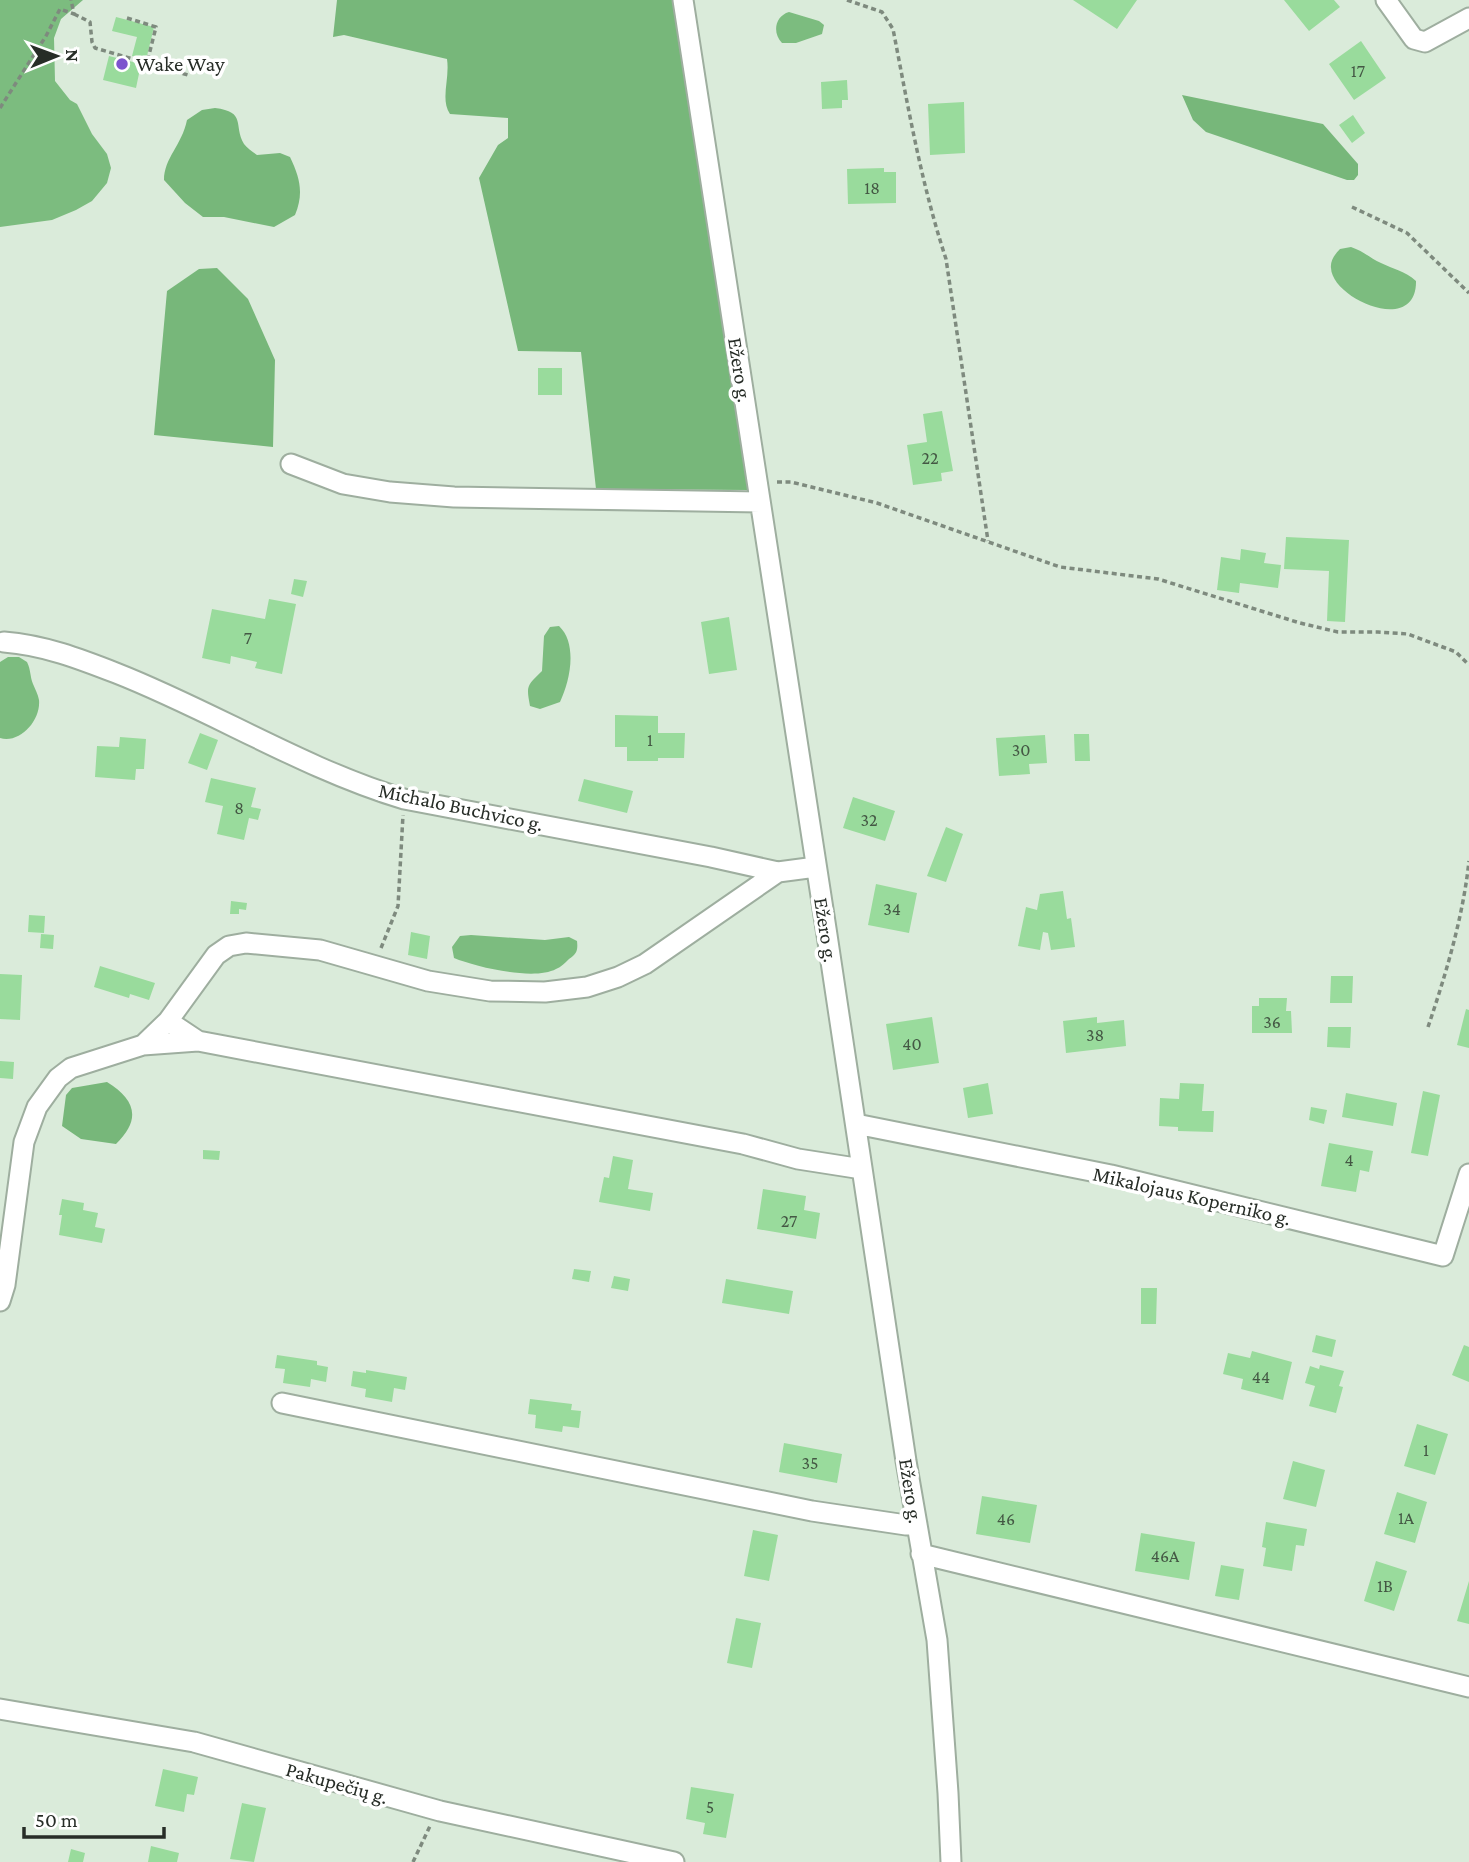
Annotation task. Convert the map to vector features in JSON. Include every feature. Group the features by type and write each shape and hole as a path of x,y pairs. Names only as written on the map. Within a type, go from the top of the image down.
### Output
{"street":[{"name":"Ežero g.","path":"683,0 938,1654 951,1862"},
{"path":"1386,0 1414,39 1425,42 1469,19"},
{"path":"291,464 343,484 403,493 760,502"},
{"name":"Michalo Buchvico g.","path":"4,642 26,643 87,661 160,691 281,749 383,793 404,799 778,872 816,867"},
{"path":"143,1045 168,1021 216,955 229,946 246,943 320,950 428,981 490,990 545,992 587,987 618,977 645,964 778,872"},
{"path":"168,1021 198,1041"},
{"path":"0,1301 5,1285 24,1142 37,1107 58,1078 71,1068 143,1045 198,1041 862,1169"},
{"name":"Mikalojaus Koperniko g.","path":"856,1124 1111,1175 1443,1256 1469,1174"},
{"path":"282,1403 812,1511 906,1525 917,1524"},
{"path":"921,1554 1469,1687"},
{"name":"Pakupečių g.","path":"0,1709 194,1742 440,1811 674,1862"}],"path":[{"path":"71,0 74,14"},
{"path":"847,0 882,12 893,29 916,148 932,217 946,259 988,541"},
{"path":"0,108 60,9 90,22 95,48 188,75"},
{"path":"127,18 156,27 147,63"},
{"path":"1352,207 1407,233 1469,293"},
{"path":"757,482 791,482 877,503 1060,567 1158,579 1338,632 1408,634 1456,652 1469,665"},
{"path":"372,965 385,941 398,906 404,799"},
{"path":"1428,1027 1448,961 1467,884 1469,861"},
{"path":"413,1862 430,1825 440,1811"}],"shaded area":[{"path":"0,0 83,0 61,19 54,38 55,81 70,100 77,104 92,134 107,154 111,168 107,183 92,201 76,210 52,220 0,227"},
{"path":"337,0 673,0 750,490 596,489 581,352 518,351 479,178 498,145 508,138 508,118 450,114 445,95 447,59 344,35 333,37"},
{"path":"789,12 819,21 824,25 822,34 796,43 782,43 776,25 784,14"},
{"path":"1182,95 1323,124 1358,164 1358,175 1354,180 1347,180 1206,132 1193,120"},
{"path":"215,108 235,116 244,144 257,155 280,153 290,157 300,186 295,215 274,227 224,217 203,217 185,203 164,180 167,165 187,120 202,110"},
{"path":"1351,247 1416,281 1413,298 1403,307 1390,309 1374,307 1345,291 1335,280 1331,265 1340,249"},
{"path":"217,268 248,299 275,360 273,447 154,435 167,291 199,269"},
{"path":"559,626 569,643 567,684 560,702 540,709 530,706 528,690 542,671 544,636 550,627"},
{"path":"8,657 19,657 27,662 39,708 28,729 8,739 0,738 0,662"},
{"path":"460,936 545,940 569,937 577,941 577,949 574,955 556,969 534,974 520,973 454,958 452,947"},
{"path":"107,1082 124,1095 132,1110 130,1126 116,1144 81,1139 62,1126 66,1095 72,1088"}],"building":[{"path":"1073,0 1137,0 1117,29"},
{"path":"1284,0 1334,0 1340,7 1309,31"},
{"path":"116,17 154,27 146,60 132,56 137,37 112,31"},
{"path":"1361,41 1386,78 1354,100 1329,64"},
{"path":"109,56 141,64 136,88 103,80"},
{"path":"847,80 848,100 842,100 842,108 822,109 821,82"},
{"path":"964,102 965,153 930,155 928,104"},
{"path":"1353,115 1365,133 1352,143 1339,125"},
{"path":"884,168 884,172 896,172 896,203 848,204 847,169"},
{"path":"538,368 562,368 562,395 538,395"},
{"path":"942,411 953,471 941,473 942,481 913,485 907,445 927,442 923,414"},
{"path":"1286,537 1349,540 1345,622 1327,621 1329,571 1284,569"},
{"path":"1241,549 1266,553 1264,563 1281,565 1278,588 1240,583 1239,593 1217,590 1221,557 1240,560"},
{"path":"294,579 307,581 303,597 291,594"},
{"path":"269,599 296,604 282,674 255,668 257,662 231,656 230,664 202,658 212,609 265,619"},
{"path":"729,617 737,670 709,674 701,622"},
{"path":"615,715 658,716 658,733 685,733 684,758 627,761 627,747 615,747"},
{"path":"200,733 218,740 207,770 188,763"},
{"path":"1074,734 1089,734 1090,761 1075,761"},
{"path":"1045,735 1047,763 1029,764 1030,774 999,776 996,738"},
{"path":"120,737 146,739 144,769 136,769 135,780 95,777 97,746 119,747"},
{"path":"211,778 256,788 251,807 261,809 258,820 249,818 244,840 217,834 223,806 205,802"},
{"path":"584,779 633,791 627,813 578,801"},
{"path":"853,797 895,811 885,841 843,828"},
{"path":"946,827 963,834 946,882 927,876"},
{"path":"876,884 917,893 909,933 868,925"},
{"path":"1063,891 1067,919 1071,918 1075,947 1051,950 1048,933 1043,932 1040,950 1018,946 1026,907 1037,910 1040,894"},
{"path":"231,901 247,903 246,910 239,909 239,914 230,914"},
{"path":"29,915 45,916 44,933 28,932"},
{"path":"411,932 430,936 427,959 408,955"},
{"path":"41,934 54,935 53,949 40,948"},
{"path":"100,966 155,983 149,1000 130,994 129,998 94,987"},
{"path":"0,974 22,975 20,1020 0,1019"},
{"path":"1331,976 1353,976 1352,1003 1330,1003"},
{"path":"1259,998 1287,998 1286,1011 1291,1011 1292,1033 1252,1033 1252,1006 1259,1006"},
{"path":"1466,1009 1469,1010 1469,1048 1457,1045"},
{"path":"932,1017 939,1063 893,1070 886,1024"},
{"path":"1097,1017 1097,1023 1124,1020 1126,1046 1066,1053 1063,1021"},
{"path":"1328,1027 1351,1027 1350,1048 1327,1047"},
{"path":"0,1061 14,1062 13,1079 0,1078"},
{"path":"988,1083 993,1114 968,1118 963,1088"},
{"path":"1180,1083 1204,1084 1202,1111 1214,1111 1213,1132 1178,1131 1178,1127 1159,1126 1160,1098 1179,1099"},
{"path":"1423,1091 1440,1095 1428,1156 1411,1153"},
{"path":"1346,1093 1397,1103 1393,1126 1342,1117"},
{"path":"1311,1107 1327,1110 1324,1124 1309,1120"},
{"path":"1329,1143 1373,1151 1369,1172 1360,1170 1356,1192 1321,1186"},
{"path":"203,1150 220,1151 219,1160 203,1159"},
{"path":"613,1156 633,1160 628,1189 653,1193 650,1211 599,1202 604,1177 609,1178"},
{"path":"763,1189 806,1196 804,1210 820,1213 816,1239 757,1229"},
{"path":"62,1199 84,1203 83,1210 98,1213 95,1227 105,1229 102,1243 59,1235"},
{"path":"574,1269 591,1271 589,1282 572,1279"},
{"path":"614,1276 630,1279 628,1291 611,1288"},
{"path":"726,1279 793,1291 789,1314 722,1303"},
{"path":"1141,1288 1157,1288 1156,1324 1141,1324"},
{"path":"1316,1335 1336,1340 1332,1357 1312,1352"},
{"path":"1464,1345 1469,1347 1469,1382 1452,1375"},
{"path":"1252,1351 1292,1362 1283,1400 1241,1389 1243,1379 1223,1374 1228,1353 1250,1358"},
{"path":"277,1355 317,1361 317,1365 328,1367 326,1382 311,1379 310,1387 283,1383 285,1369 275,1368"},
{"path":"1320,1365 1344,1371 1339,1386 1343,1387 1336,1413 1309,1406 1315,1386 1305,1383 1310,1366 1319,1369"},
{"path":"366,1370 407,1377 405,1390 394,1388 392,1402 365,1397 366,1389 351,1386 353,1371 366,1373"},
{"path":"530,1399 572,1404 571,1410 581,1411 579,1428 563,1426 562,1432 535,1428 536,1415 528,1414"},
{"path":"1417,1424 1448,1434 1435,1475 1404,1466"},
{"path":"784,1443 842,1454 837,1483 779,1472"},
{"path":"1293,1461 1325,1470 1316,1507 1283,1499"},
{"path":"1397,1492 1427,1502 1415,1543 1384,1534"},
{"path":"982,1496 1037,1505 1030,1543 976,1534"},
{"path":"1266,1522 1307,1529 1304,1546 1296,1545 1292,1571 1263,1566 1266,1548 1262,1547"},
{"path":"753,1530 778,1535 769,1581 744,1576"},
{"path":"1141,1533 1195,1542 1189,1580 1135,1571"},
{"path":"1376,1561 1407,1571 1394,1611 1364,1601"},
{"path":"1221,1565 1244,1569 1239,1600 1215,1596"},
{"path":"1469,1581 1469,1624 1457,1621"},
{"path":"736,1618 761,1623 752,1668 727,1663"},
{"path":"163,1769 198,1777 194,1795 187,1794 184,1812 155,1806"},
{"path":"691,1787 734,1794 726,1838 703,1834 705,1823 686,1819"},
{"path":"242,1803 266,1808 254,1862 230,1859"},
{"path":"151,1846 179,1853 177,1862 148,1862"},
{"path":"71,1849 85,1853 83,1862 68,1862"}],"place":[{"name":"Wake Way","path":"122,64"}]}
